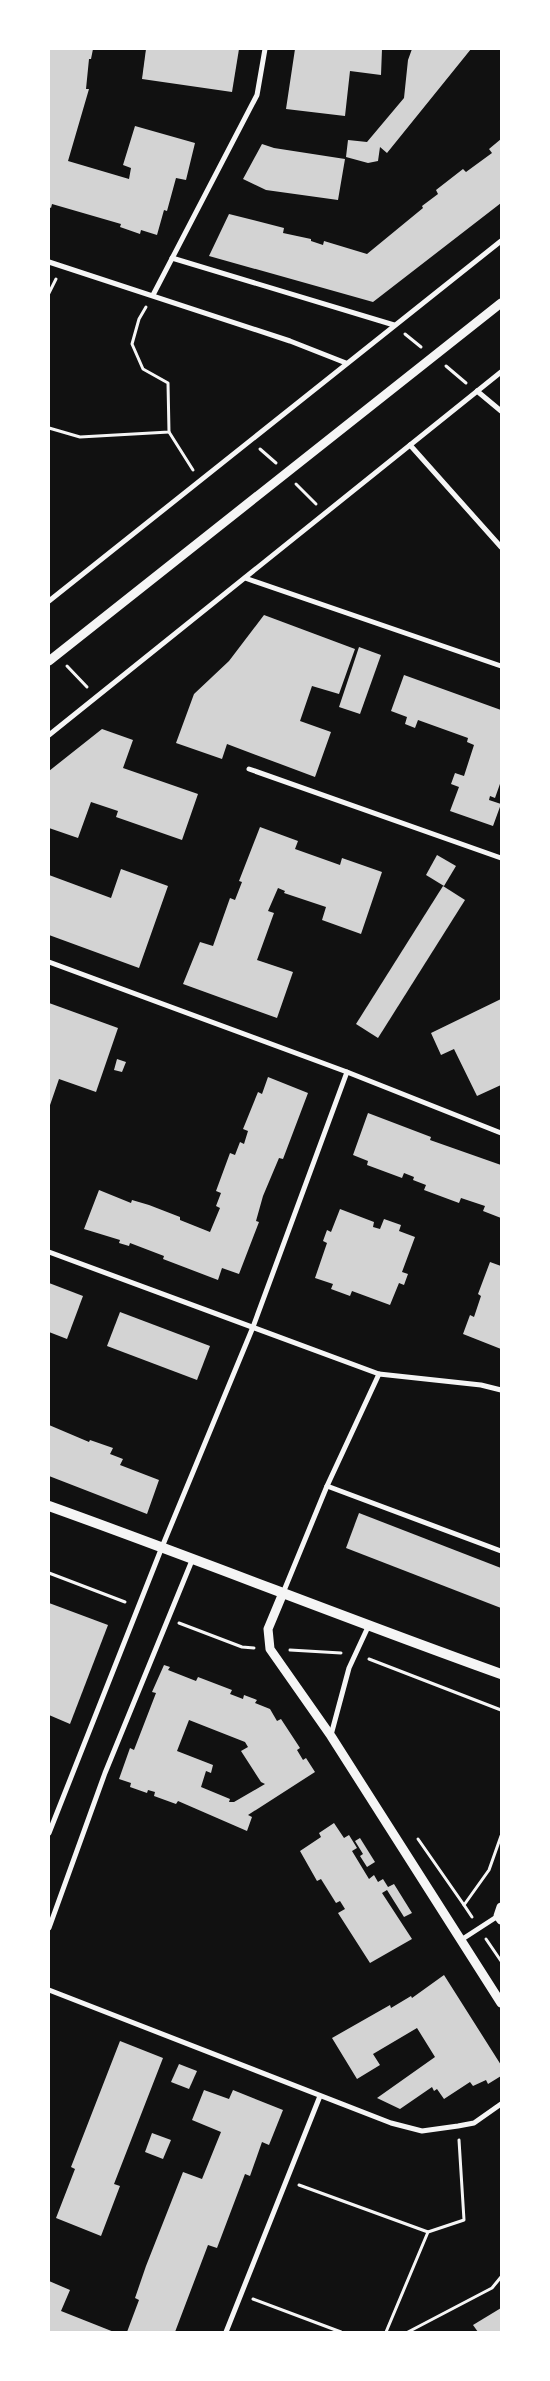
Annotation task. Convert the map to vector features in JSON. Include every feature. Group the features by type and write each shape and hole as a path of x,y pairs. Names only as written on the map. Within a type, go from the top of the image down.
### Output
{"main road":[{"path":"49,1506 193,1558 368,1627 501,1674"}],"street":[{"path":"153,294 257,95 265,49"},
{"path":"49,601 501,241"},
{"path":"172,258 394,326"},
{"path":"49,262 153,294 290,341 346,363"},
{"path":"52,658 501,303"},
{"path":"49,735 501,372"},
{"path":"477,392 501,411"},
{"path":"410,445 501,547"},
{"path":"245,578 501,666"},
{"path":"249,769 501,858"},
{"path":"49,962 348,1072 501,1133"},
{"path":"49,1833 162,1547 253,1327 348,1072"},
{"path":"49,1252 379,1374 481,1385 501,1390"},
{"path":"379,1374 326,1486 268,1629 270,1649 331,1736 501,2003"},
{"path":"326,1486 501,1551"},
{"path":"49,1928 104,1773 193,1558"},
{"path":"331,1736 349,1668 368,1627"},
{"path":"460,1940 500,1914"},
{"path":"49,1990 391,2123 422,2131 474,2123 501,2104"},
{"path":"226,2332 320,2096"}],"path":[{"path":"153,294 139,319 132,344 143,369 168,383 169,432 200,480"},
{"path":"49,428 80,437 169,432"},
{"path":"52,658 96,697"},
{"path":"270,1649 356,1654 501,1710"},
{"path":"470,1899 489,1870 501,1836"},
{"path":"286,2181 428,2232 464,2220 458,2126"},
{"path":"386,2332 428,2232"},
{"path":"408,2332 492,2288 501,2277"},
{"path":"240,2294 342,2332"}],"building":[{"path":"49,49 93,49 91,59 89,59 86,89 89,89 68,161 129,179 131,168 123,165 135,126 195,143 186,180 176,178 167,211 164,210 157,235 141,230 140,234 120,227 121,224 52,204 51,208 49,207"},
{"path":"146,49 239,49 232,92 142,79"},
{"path":"295,49 382,49 381,75 350,71 345,116 286,109"},
{"path":"412,49 471,49 387,153 380,147 378,161 368,163 346,157 348,140 367,142 404,98 408,60"},
{"path":"501,139 501,203 373,302 209,256 229,214 284,228 283,233 311,239 311,241 323,245 324,241 367,254 423,208 422,206 438,194 436,190 463,169 466,172 492,153 489,149"},
{"path":"262,144 274,148 345,159 338,200 266,190 243,179"},
{"path":"264,615 355,649 339,694 312,686 300,721 331,732 315,777 227,744 222,759 176,743 194,694 229,661"},
{"path":"359,647 381,655 360,714 339,707"},
{"path":"404,675 501,710 501,781 495,798 490,796 489,800 501,804 493,826 450,811 459,787 451,784 455,773 464,776 474,745 467,742 468,738 418,720 415,728 405,724 407,717 391,711"},
{"path":"102,729 133,740 123,768 198,794 182,840 116,817 118,811 91,802 78,838 49,828 49,771"},
{"path":"260,827 298,841 295,849 340,865 342,858 382,872 361,934 322,920 326,907 284,893 285,891 278,888 268,911 274,913 257,960 293,972 277,1018 183,984 200,942 213,946 230,898 235,900 242,882 239,881"},
{"path":"437,855 456,866 444,886 426,875"},
{"path":"121,869 168,886 139,968 49,935 49,875 111,898"},
{"path":"443,886 465,900 378,1038 356,1024"},
{"path":"501,999 501,1085 477,1096 454,1049 441,1055 431,1033"},
{"path":"49,1003 118,1028 96,1092 59,1079 49,1108"},
{"path":"117,1059 126,1062 122,1072 114,1070"},
{"path":"268,1077 308,1093 283,1159 279,1158 263,1196 256,1221 259,1222 239,1274 222,1268 218,1280 163,1259 164,1256 130,1243 129,1246 119,1243 120,1240 84,1229 99,1190 131,1203 132,1200 149,1205 180,1217 180,1220 210,1232 220,1208 216,1206 221,1193 216,1191 230,1153 235,1155 240,1142 244,1144 248,1131 243,1129 258,1092 262,1094"},
{"path":"368,1113 431,1137 430,1140 501,1165 501,1218 483,1211 485,1206 461,1198 459,1203 424,1190 426,1185 413,1180 414,1177 404,1173 402,1178 367,1165 368,1161 353,1155"},
{"path":"340,1209 374,1222 373,1227 380,1229 384,1219 401,1225 399,1231 415,1237 402,1272 408,1274 404,1285 399,1283 390,1305 352,1291 350,1296 331,1289 333,1284 315,1278 327,1243 323,1241 327,1230 331,1232"},
{"path":"490,1262 501,1266 501,1349 463,1334 470,1315 474,1317 481,1296 478,1294"},
{"path":"49,1283 83,1296 67,1339 49,1332"},
{"path":"120,1312 210,1346 197,1380 107,1346"},
{"path":"49,1425 89,1442 90,1440 113,1448 110,1454 123,1459 120,1465 159,1480 147,1514 49,1476"},
{"path":"359,1513 501,1568 501,1608 346,1548"},
{"path":"49,1603 108,1625 70,1724 49,1715"},
{"path":"164,1665 170,1667 168,1670 196,1681 198,1677 232,1690 230,1694 243,1699 244,1695 257,1700 255,1703 270,1709 277,1721 281,1719 300,1748 297,1750 303,1760 306,1758 315,1772 248,1815 252,1817 247,1831 178,1801 176,1804 154,1796 155,1792 148,1790 147,1793 130,1787 131,1783 119,1779 130,1748 134,1750 156,1693 152,1692","holes":["189,1720 245,1742 248,1747 241,1751 261,1782 265,1784 234,1802 229,1802 230,1799 201,1787 206,1771 211,1773 213,1765 177,1751"]},
{"path":"334,1823 344,1838 349,1835 357,1848 352,1851 369,1879 374,1875 378,1882 383,1879 388,1887 394,1884 412,1913 404,1917 387,1890 382,1893 412,1939 370,1963 338,1913 345,1909 340,1901 336,1903 321,1879 317,1881 300,1851 321,1837 319,1833"},
{"path":"360,1838 375,1862 367,1867 360,1856 363,1854 355,1841"},
{"path":"444,1975 501,2065 501,2076 488,2084 486,2080 473,2086 470,2082 444,2099 437,2089 434,2091 432,2087 400,2109 377,2098 435,2057 417,2028 373,2054 380,2065 357,2079 332,2038 390,2005 391,2008 411,1996 412,1998"},
{"path":"120,2041 163,2058 114,2184 120,2186 101,2236 56,2218 75,2169 71,2167"},
{"path":"179,2064 197,2071 189,2089 171,2082"},
{"path":"204,2090 229,2099 233,2090 283,2110 269,2145 262,2142 250,2176 245,2174 217,2248 208,2245 175,2332 127,2332 139,2300 135,2298 146,2266 183,2172 202,2179 221,2132 192,2120"},
{"path":"152,2133 171,2140 163,2159 145,2152"},
{"path":"49,2281 70,2290 61,2311 114,2332 49,2332"},
{"path":"501,2308 501,2332 478,2332 473,2325"}]}
